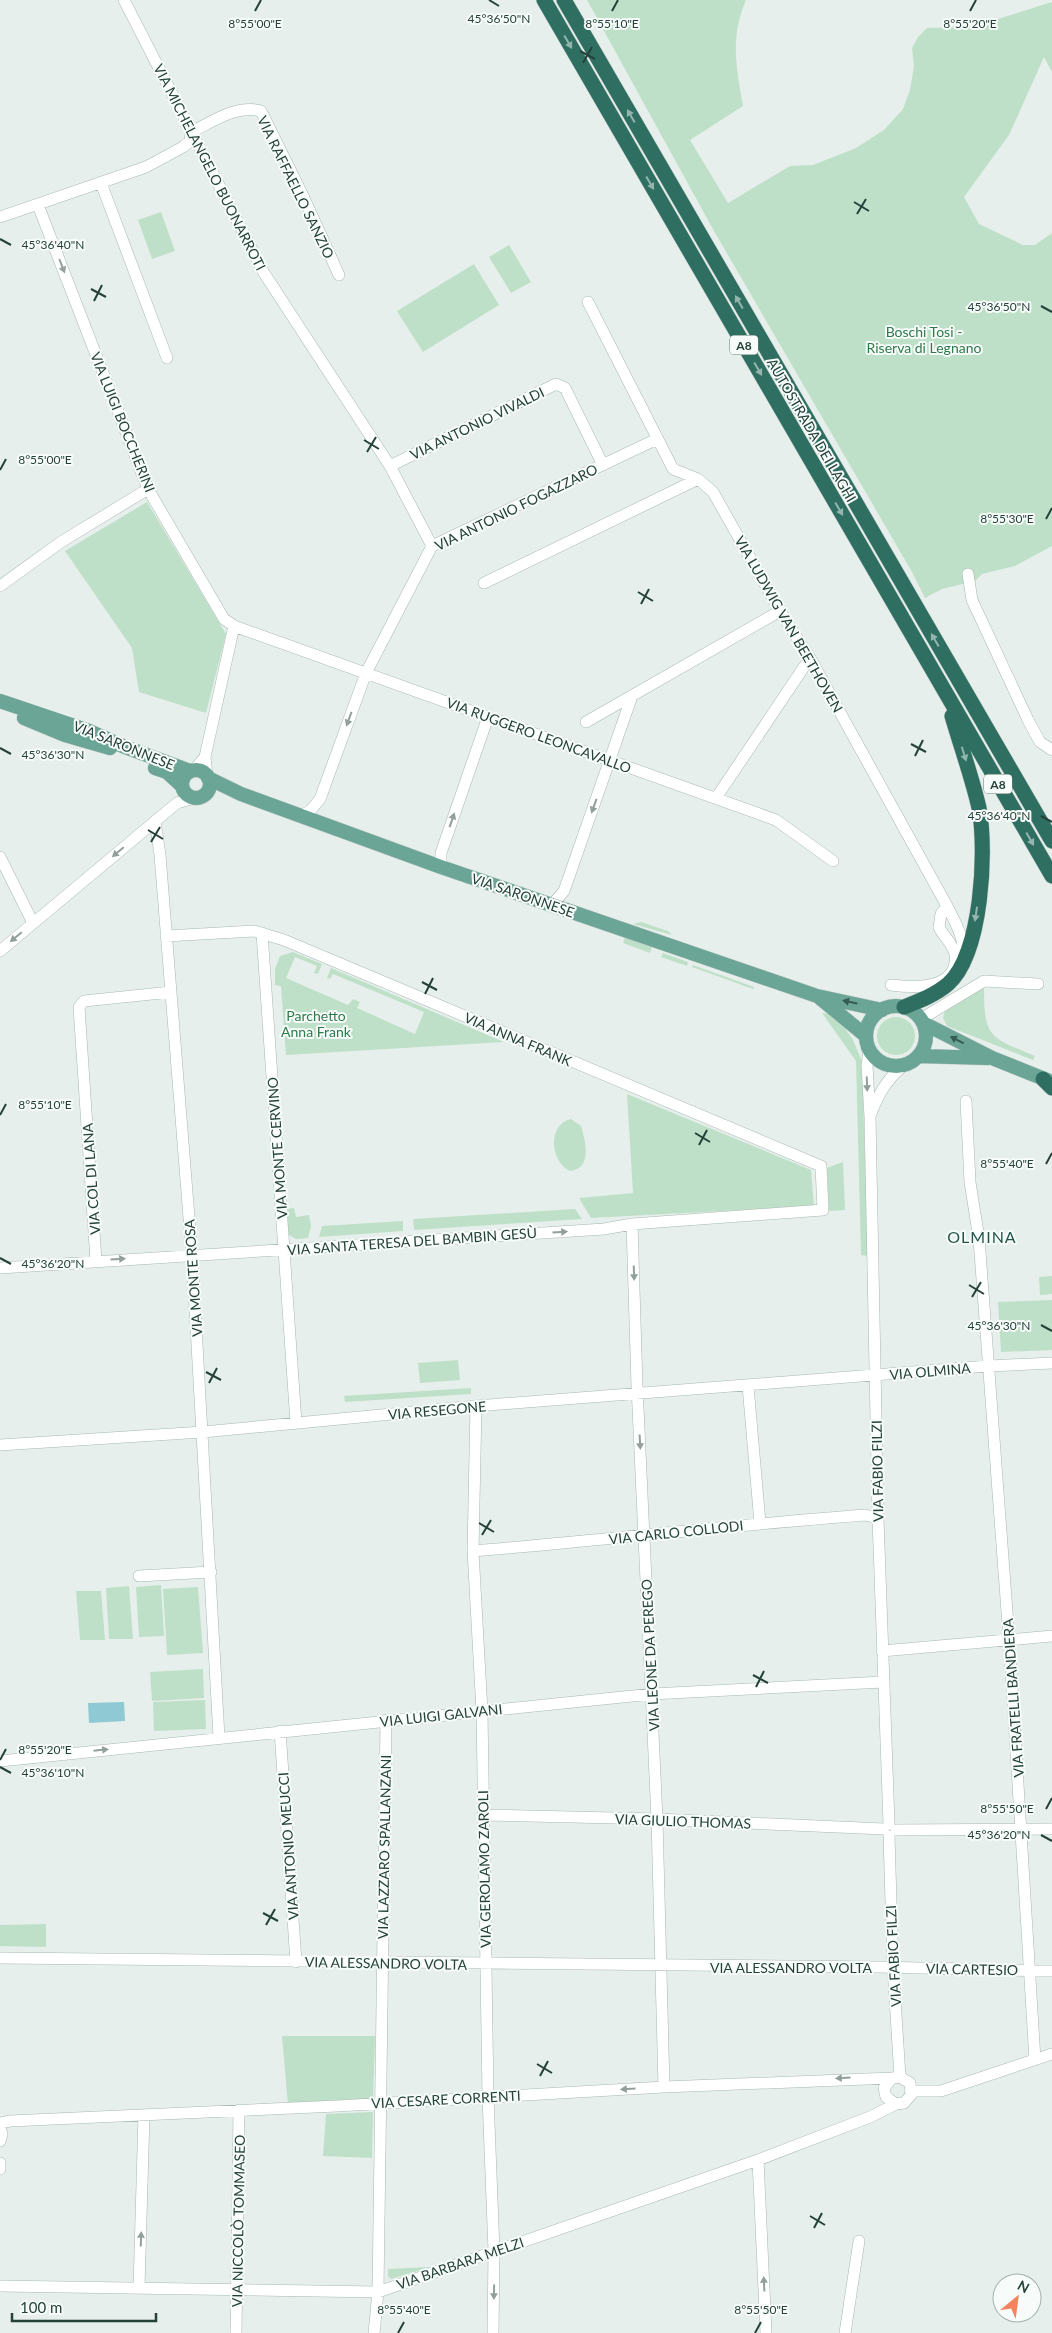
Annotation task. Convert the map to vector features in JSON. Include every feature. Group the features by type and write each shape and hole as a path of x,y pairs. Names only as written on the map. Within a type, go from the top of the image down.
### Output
{"highway":[{"name":"AUTOSTRADA DEI LAGHI","path":"544,0 1052,876"},
{"name":"AUTOSTRADA DEI LAGHI","path":"564,0 1052,841"},
{"path":"904,1007 937,992 949,983 962,965 974,933 982,874 979,809 944,691"}],"main road":[{"name":"VIA SARONNESE","path":"0,701 81,728 230,790 300,816 817,996 882,1010 890,1006 904,1007"},
{"name":"VIA SARONNESE","path":"0,710 65,735 107,746 167,772 184,794"},
{"name":"VIA SARONNESE","path":"184,794 184,776 201,777"},
{"path":"184,794 202,797 201,777"},
{"name":"VIA SARONNESE","path":"817,996 844,1016 866,1036"},
{"path":"904,1007 922,1021 992,1058 1049,1083"},
{"path":"882,1010 871,1018 866,1036 869,1050 884,1064 902,1066 919,1056 925,1045 926,1036 922,1021"},
{"path":"919,1056 992,1058"}],"street":[{"name":"VIA MICHELANGELO BUONARROTI","path":"124,0 264,273 390,466 432,546"},
{"name":"VIA RAFFAELLO SANZIO","path":"192,132 234,111 254,109 261,111 304,198 339,276"},
{"path":"0,217 146,167 183,147 190,141 192,132"},
{"path":"101,183 167,358"},
{"name":"VIA LUIGI BOCCHERINI","path":"38,205 148,489 216,608 224,619 234,626"},
{"name":"VIA LUDWIG VAN BEETHOVEN","path":"588,302 673,469 698,479 713,492 780,611 810,658 958,928 964,950 962,965"},
{"name":"VIA ANTONIO VIVALDI","path":"390,466 556,384 565,388 603,464"},
{"name":"VIA ANTONIO FOGAZZARO","path":"300,816 310,811 320,799 366,673 432,546 657,439"},
{"path":"484,583 698,479"},
{"path":"0,586 60,542 148,489"},
{"path":"968,574 972,600 1028,720 1040,742 1052,750"},
{"path":"586,722 780,611"},
{"path":"201,777 234,626"},
{"name":"VIA RUGGERO LEONCAVALLO","path":"234,626 776,820 833,862"},
{"path":"716,798 810,658"},
{"path":"552,905 564,891 611,761 632,696"},
{"path":"442,867 441,853 488,716"},
{"path":"0,951 155,821 184,794"},
{"name":"VIA MONTE ROSA","path":"155,821 192,1255 219,1737"},
{"path":"0,857 32,923"},
{"path":"892,985 916,988 933,986 947,976 953,966 955,955 953,947 939,927 941,914 947,906"},
{"name":"VIA ANNA FRANK","path":"166,936 246,931 262,932 284,940 821,1166 823,1210"},
{"name":"VIA MONTE CERVINO","path":"262,932 296,1423"},
{"path":"922,1021 984,981 1038,984"},
{"name":"VIA COL DI LANA","path":"96,1261 79,1007 84,1001 171,992"},
{"name":"VIA FABIO FILZI","path":"869,1050 866,1066 870,1117 878,1518 896,2077"},
{"name":"VIA FABIO FILZI","path":"870,1117 879,1093 891,1076 902,1066"},
{"name":"VIA OLMINA","path":"875,1377 989,1366 979,1239 970,1182 966,1101"},
{"name":"VIA SANTA TERESA DEL BAMBIN GESÙ","path":"0,1268 604,1229 632,1224 823,1210"},
{"name":"VIA LEONE DA PEREGO","path":"632,1224 658,1819 664,2087"},
{"path":"989,1366 1050,1365"},
{"name":"VIA FRATELLI BANDIERA","path":"989,1366 1022,1830 1035,2060"},
{"name":"VIA RESEGONE","path":"0,1446 203,1432 476,1406 875,1377"},
{"path":"748,1386 760,1523"},
{"name":"VIA GEROLAMO ZAROLI","path":"476,1406 473,1551 482,1711 485,1964 494,2251 493,2333"},
{"name":"VIA CARLO COLLODI","path":"473,1551 645,1537 760,1523 865,1515 878,1518"},
{"path":"139,1576 211,1572"},
{"path":"882,1651 1009,1638 1052,1636"},
{"name":"VIA LUIGI GALVANI","path":"0,1760 652,1694 883,1682"},
{"name":"VIA LAZZARO SPALLANZANI","path":"374,2333 378,2292 379,2103 386,1720"},
{"name":"VIA ANTONIO MEUCCI","path":"280,1732 296,1962"},
{"name":"VIA GIULIO THOMAS","path":"483,1815 658,1819 889,1830 1052,1829"},
{"name":"VIA ALESSANDRO VOLTA","path":"0,1958 893,1967"},
{"name":"VIA CARTESIO","path":"893,1967 1052,1971"},
{"path":"870,2117 881,2104 886,2084 896,2077 908,2080 912,2091 941,2091 1052,2054"},
{"name":"VIA CESARE CORRENTI","path":"0,2123 10,2120 144,2115 664,2087 896,2077"},
{"name":"VIA BARBARA MELZI","path":"0,2286 378,2292 758,2160 870,2117 896,2104 906,2102 912,2091"},
{"path":"884,2092 888,2100 896,2104"},
{"name":"VIA NICCOLÒ TOMMASEO","path":"236,2333 239,2110"},
{"path":"139,2288 144,2115"},
{"path":"0,2128 0,2141"},
{"path":"758,2160 766,2333"},
{"path":"0,2163 0,2169"},
{"path":"845,2333 859,2241"}],"green space":[{"name":"Boschi Tosi - Riserva di Legnano","path":"587,0 746,0 736,40 738,78 743,106 690,140 728,203 790,166 813,165 856,148 884,130 903,109 910,90 914,66 912,48 918,37 927,28 972,27 1052,2 1052,72 1044,57 1009,135 964,197 979,224 1023,245 1035,245 1052,233 1052,546 1015,566 982,574 975,581 942,589 925,598 912,572 714,231"},
{"path":"161,212 175,251 152,259 138,220"},
{"path":"509,245 531,282 511,293 489,257"},
{"path":"474,264 499,305 423,352 397,311"},
{"path":"147,502 226,634 206,713 139,692 132,648 65,551"},
{"path":"641,922 668,931 672,935 633,924"},
{"path":"625,937 652,947 650,953 623,943"},
{"name":"Parchetto Anna Frank","path":"293,952 322,964 318,974 314,973 317,966 295,957 286,978 348,1005 353,999 360,1002 357,1008 415,1034 424,1012 333,974 330,979 327,978 331,968 504,1042 286,1055 281,986 275,985 275,969 280,956"},
{"path":"663,953 688,962 687,966 661,957"},
{"path":"693,965 754,987 753,989 692,967"},
{"path":"984,987 984,1004 988,1027 999,1040 1035,1056 1033,1060 947,1026 943,1018 945,1010"},
{"path":"822,1013 835,1015 852,1038 862,1061 868,1256 861,1255 856,1061"},
{"path":"896,1017 910,1022 915,1036 910,1050 896,1055 882,1050 877,1036 882,1022"},
{"path":"627,1094 811,1170 814,1206 591,1218 579,1198 633,1193"},
{"path":"571,1119 581,1126 586,1154 582,1165 570,1171 558,1160 554,1144 558,1128 563,1122"},
{"path":"843,1162 845,1210 829,1211 827,1168"},
{"path":"294,1208 296,1217 309,1215 311,1226 308,1238 296,1239 287,1234 285,1209"},
{"path":"575,1209 582,1219 414,1230 413,1219"},
{"path":"403,1221 403,1231 319,1237 322,1226"},
{"path":"1052,1276 1052,1294 1040,1295 1039,1277"},
{"path":"1052,1300 1052,1350 1001,1352 998,1302"},
{"path":"458,1360 460,1380 420,1383 418,1363"},
{"path":"471,1388 471,1394 345,1402 344,1396"},
{"path":"161,1585 164,1636 139,1637 136,1587"},
{"path":"129,1586 133,1639 109,1639 106,1588"},
{"path":"198,1587 203,1653 167,1655 163,1589"},
{"path":"76,1591 101,1591 105,1640 80,1640"},
{"path":"203,1669 204,1698 152,1701 150,1672"},
{"path":"205,1700 206,1729 154,1731 153,1702"},
{"path":"46,1924 46,1947 0,1946 0,1925"},
{"path":"282,2036 375,2036 373,2101 288,2105"},
{"path":"373,2112 372,2158 323,2156 326,2114"},
{"path":"431,2267 391,2279 388,2276 388,2269"}],"water":[{"path":"124,1702 125,1721 89,1723 88,1703"}],"district":[{"name":"OLMINA","path":"982,1236"}]}
